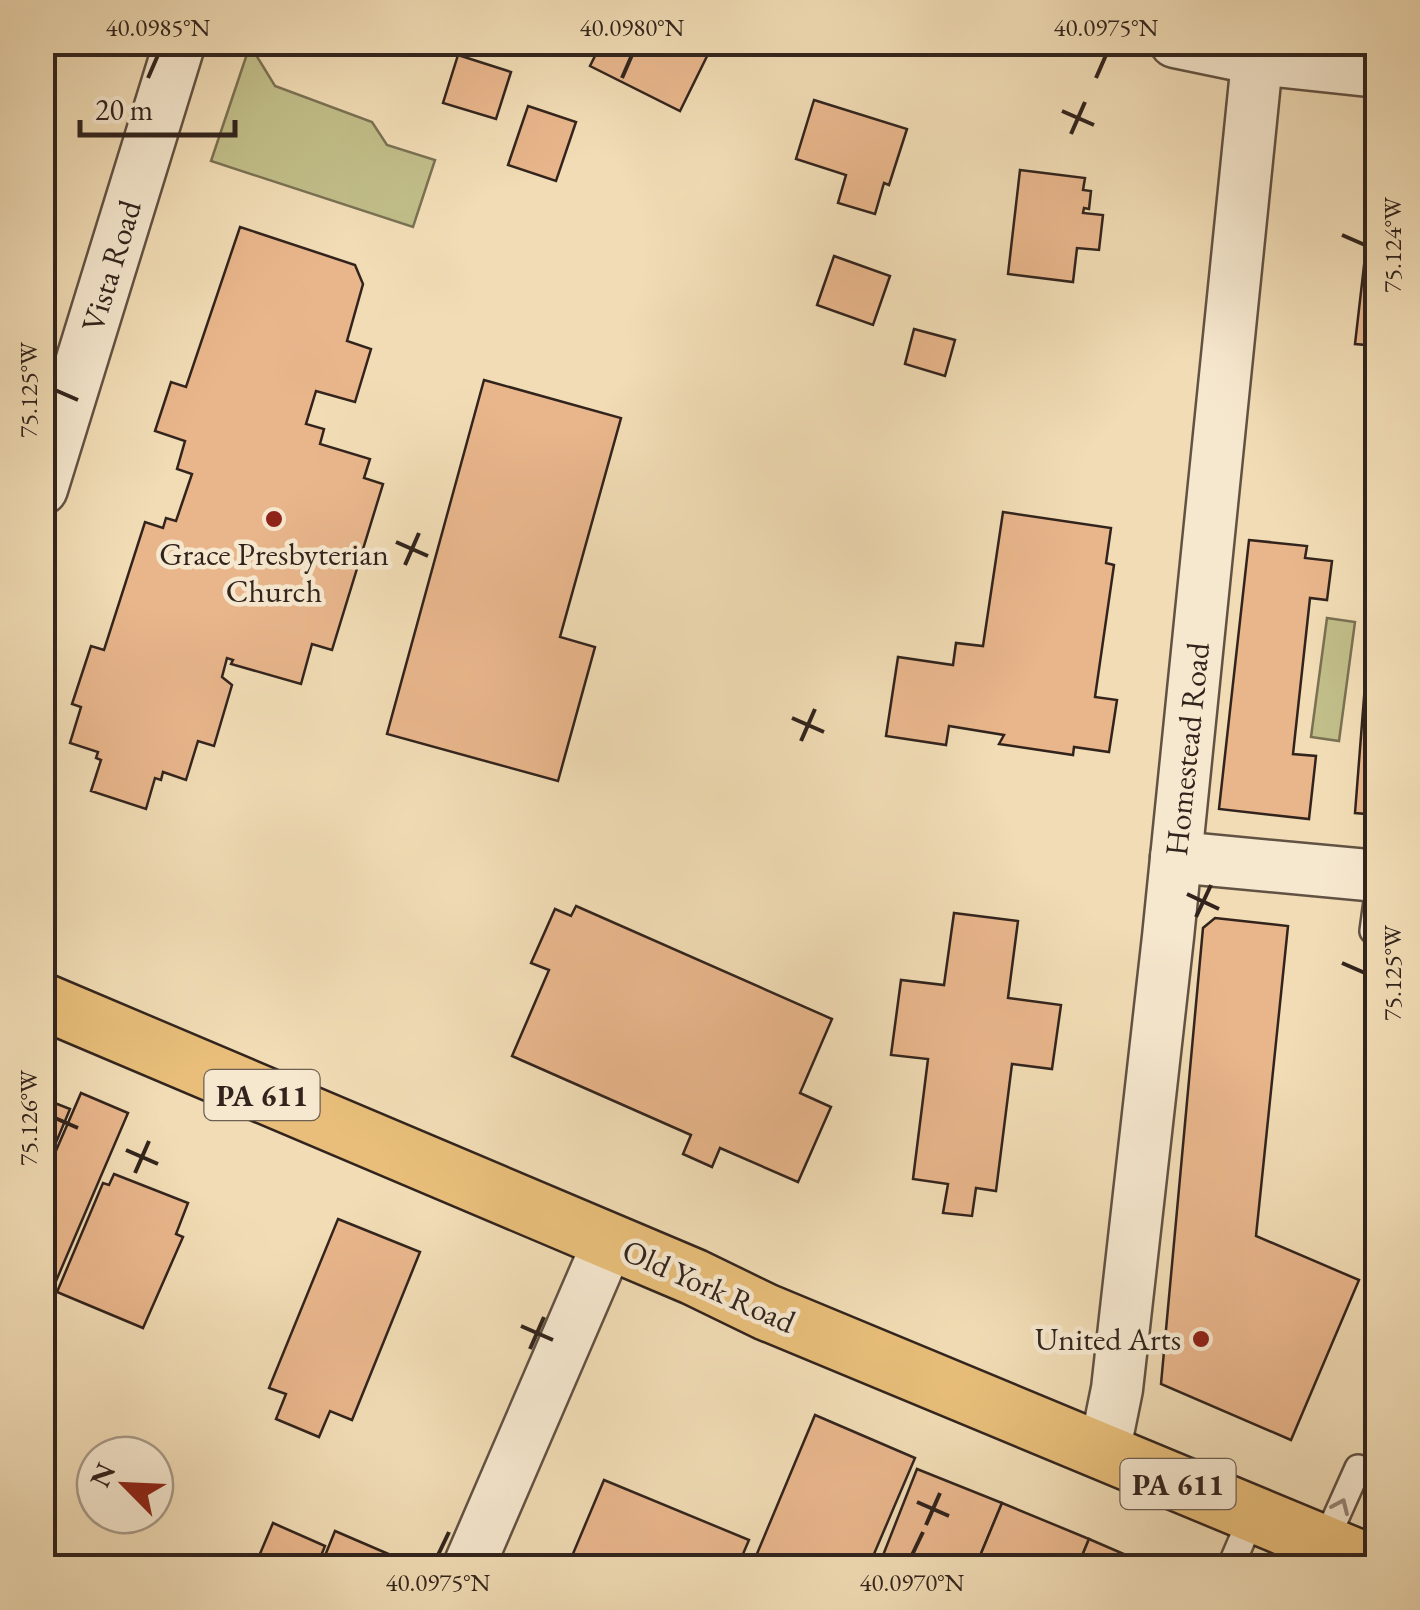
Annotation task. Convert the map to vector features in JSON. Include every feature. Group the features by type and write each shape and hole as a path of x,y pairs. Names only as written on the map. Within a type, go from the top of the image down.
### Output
{"highway":[{"name":"Old York Road","path":"42,1001 766,1312 1378,1566"}],"street":[{"name":"Vista Road","path":"42,489 180,42"},
{"path":"1175,42 1258,51 1378,72"},
{"name":"Homestead Road","path":"1104,1454 1117,1389 1176,857 1258,51"},
{"path":"1176,857 1378,876"},
{"path":"468,1568 608,1241"}],"lane":[{"path":"1374,930 1378,894"},
{"path":"1324,1544 1358,1468"},
{"path":"1230,1568 1253,1514"}],"shaded area":[{"path":"250,45 275,86 372,122 387,145 435,160 413,227 211,161"},
{"path":"1327,618 1355,622 1339,741 1311,737"}],"building":[{"path":"602,42 714,42 680,111 590,66"},
{"path":"458,55 511,72 496,119 443,103"},
{"path":"814,100 907,129 875,214 838,203 846,175 796,159"},
{"path":"528,106 576,122 556,181 508,165"},
{"path":"1020,170 1085,178 1083,190 1091,191 1089,209 1084,208 1083,213 1103,215 1099,250 1077,248 1073,282 1008,274"},
{"path":"1369,222 1378,223 1378,346 1355,344"},
{"name":"Grace Presbyterian Church","path":"240,227 355,265 363,284 347,341 371,349 355,402 316,391 306,424 324,429 320,444 370,459 364,478 383,484 332,650 312,644 301,684 231,664 233,660 227,658 222,677 232,685 214,746 198,741 186,780 163,772 161,780 155,778 146,809 91,791 101,760 96,758 98,752 70,743 81,707 72,704 91,646 104,650 145,522 163,528 166,518 176,521 192,474 177,469 185,441 155,431 171,382 186,387"},
{"path":"834,256 890,276 873,325 817,305"},
{"path":"914,329 955,340 945,376 905,364"},
{"path":"484,380 621,418 560,637 595,647 558,781 387,734"},
{"path":"1003,512 1111,528 1106,563 1114,565 1095,697 1117,700 1109,752 1074,747 1073,755 999,744 1004,735 949,726 946,745 886,736 898,657 953,665 956,643 983,646"},
{"path":"1249,540 1307,546 1305,558 1332,561 1327,600 1310,598 1293,754 1316,756 1309,819 1219,809"},
{"path":"1373,582 1378,582 1378,815 1355,813"},
{"path":"576,906 832,1019 800,1093 831,1107 798,1182 720,1148 712,1167 683,1154 691,1135 512,1056 549,970 531,963 555,909 571,916"},
{"path":"954,913 1018,921 1008,998 1061,1005 1052,1069 1012,1064 996,1191 976,1188 972,1216 943,1213 948,1184 913,1179 928,1059 891,1055 901,980 944,985"},
{"path":"1215,918 1288,926 1256,1236 1359,1280 1291,1440 1161,1384 1203,928"},
{"path":"81,1093 128,1113 53,1288 42,1283 42,1183"},
{"path":"42,1098 70,1109 42,1176"},
{"path":"114,1174 188,1203 176,1234 183,1237 143,1328 57,1292 103,1183 109,1185"},
{"path":"338,1219 420,1252 352,1420 330,1411 319,1437 276,1419 286,1394 269,1388"},
{"path":"815,1415 915,1458 868,1568 751,1568"},
{"path":"917,1469 1002,1503 975,1568 878,1568"},
{"path":"604,1480 749,1540 737,1568 567,1568"},
{"path":"1002,1503 1089,1539 1077,1568 975,1568"},
{"path":"273,1523 325,1546 316,1568 254,1568"},
{"path":"335,1531 421,1568 320,1568"},
{"path":"1089,1539 1156,1568 1077,1568"}],"place":[{"name":"Grace Presbyterian Church","path":"274,519"},
{"name":"United Arts","path":"1201,1339"}]}
